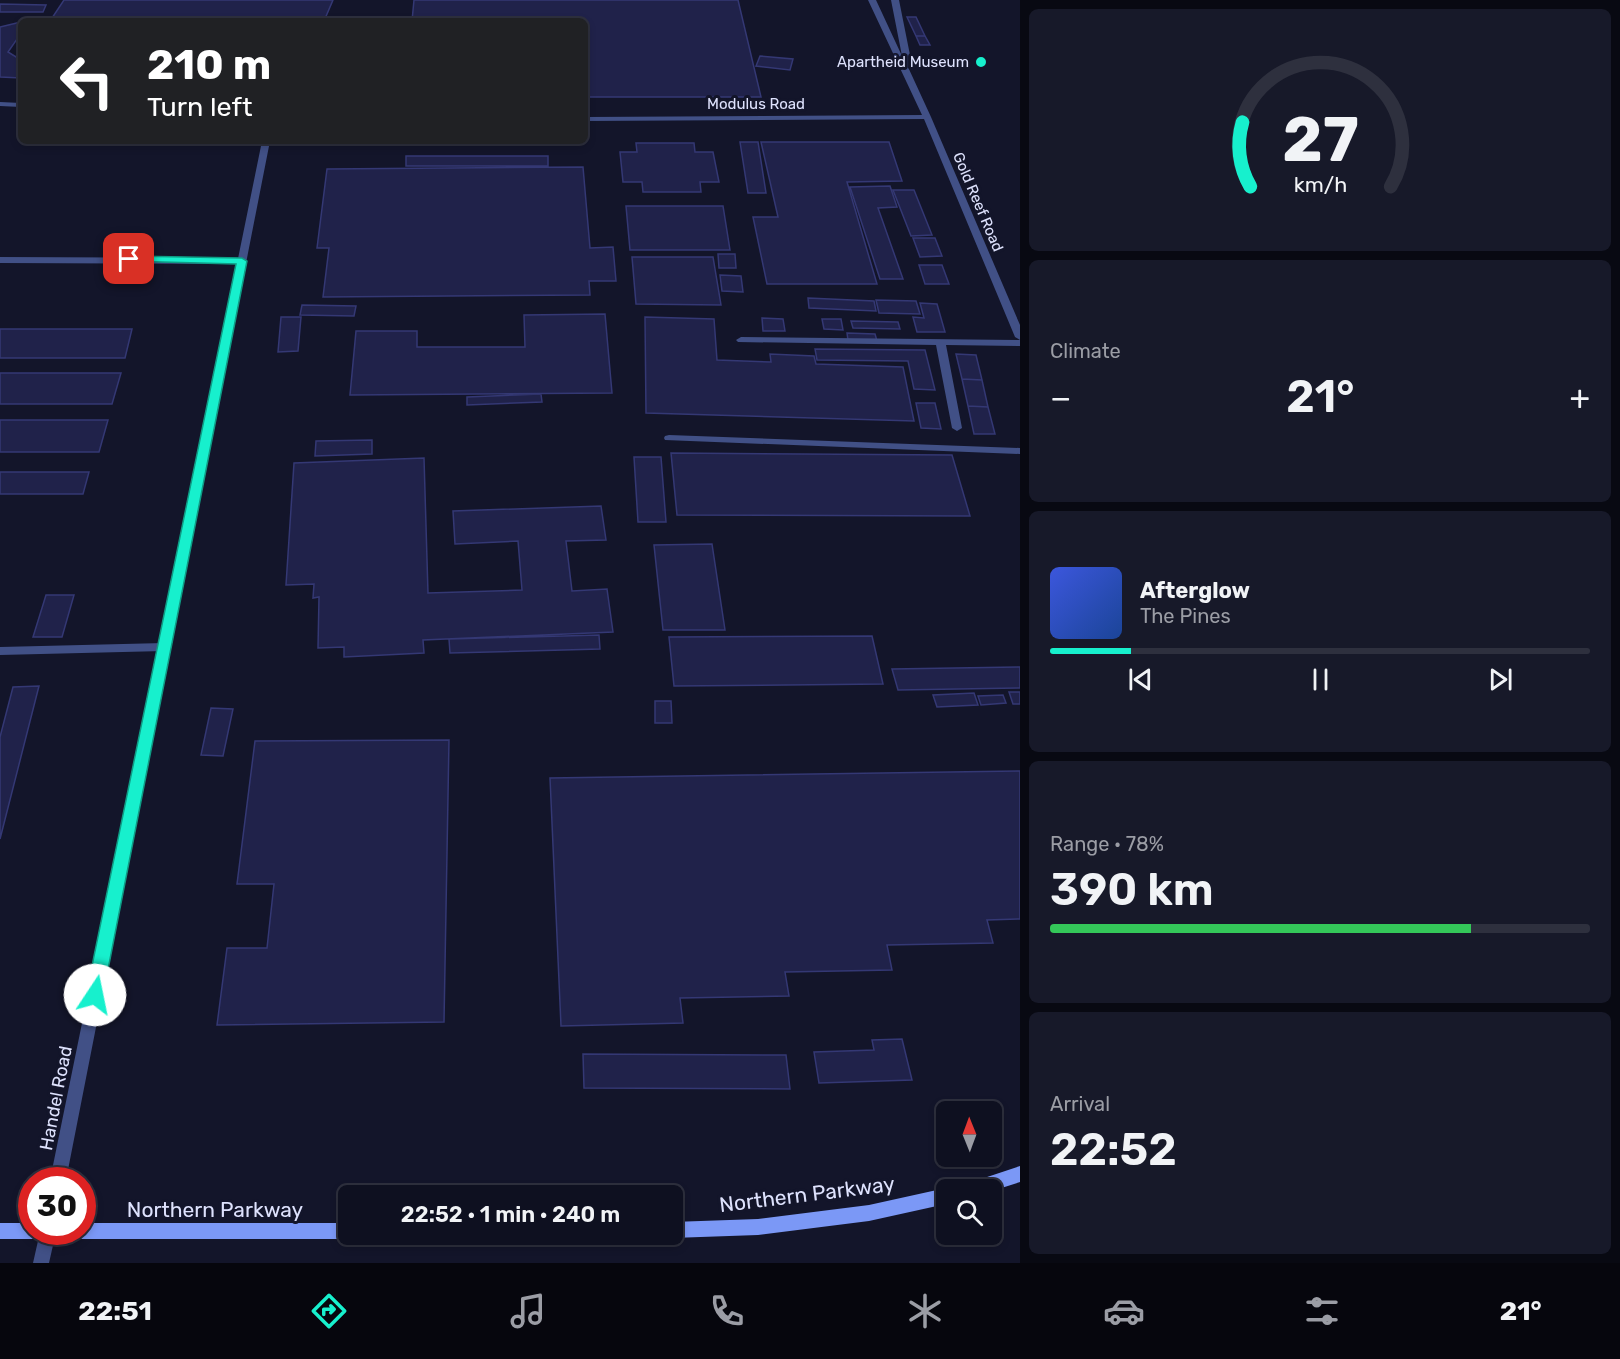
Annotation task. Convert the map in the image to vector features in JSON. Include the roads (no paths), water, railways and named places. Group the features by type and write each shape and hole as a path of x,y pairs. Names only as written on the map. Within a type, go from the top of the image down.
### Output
{"main road":[{"path":"1002,1180 1020,1174"},
{"name":"Northern Parkway","path":"683,1230 758,1227 869,1213 936,1198"},
{"path":"0,1231 18,1231"},
{"name":"Northern Parkway","path":"96,1231 338,1231"}],"street":[{"name":"Gold Reef Road","path":"872,0 910,78 1020,337"},
{"name":"Gold Reef Road","path":"895,0 910,78"},
{"path":"0,104 18,105"},
{"name":"Modulus Road","path":"588,118 927,117"},
{"name":"Handel Road","path":"61,1167 265,144"},
{"path":"0,260 242,261"},
{"path":"741,340 1020,343"},
{"path":"940,342 957,428"},
{"path":"669,438 1020,451"},
{"path":"0,651 164,647"},
{"path":"41,1263 45,1245"}],"place":[{"name":"Apartheid Museum","path":"981,62"}]}
